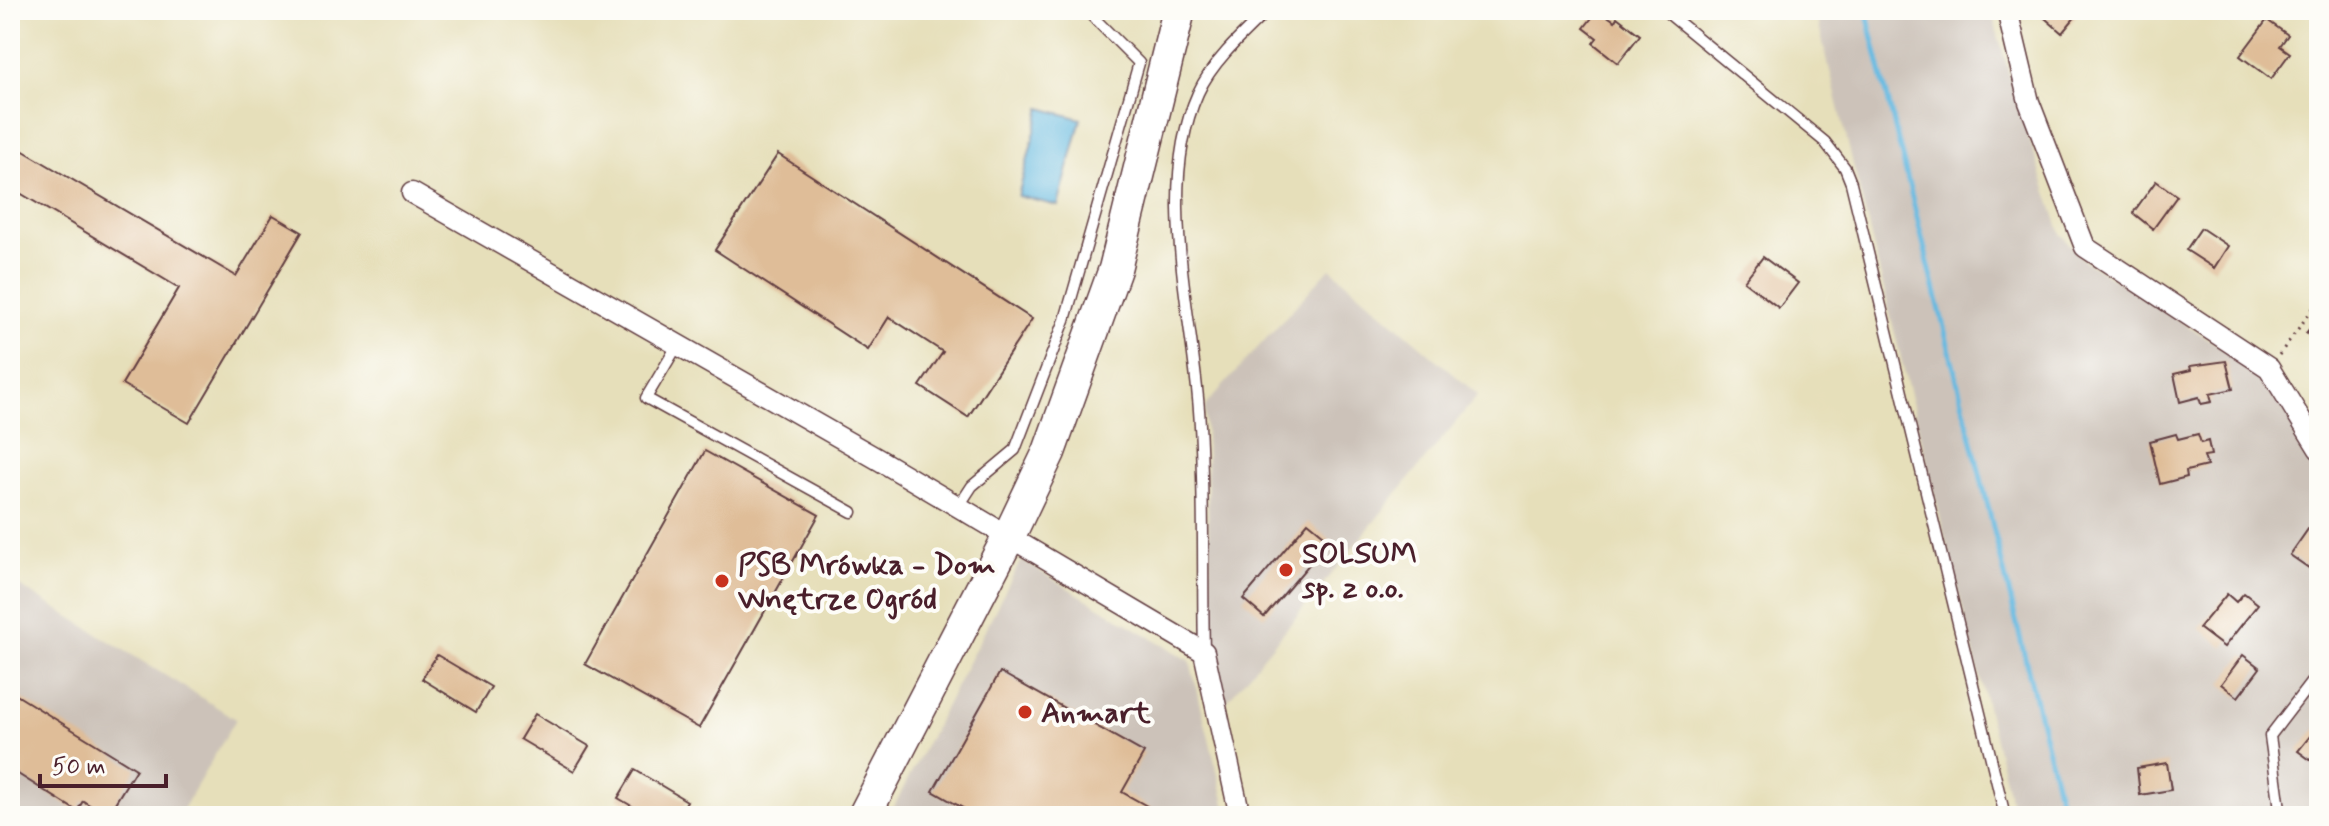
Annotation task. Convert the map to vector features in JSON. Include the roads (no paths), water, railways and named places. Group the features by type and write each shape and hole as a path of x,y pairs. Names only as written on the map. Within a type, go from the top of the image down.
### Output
{"main road":[{"path":"864,816 1008,538 1049,452 1115,269 1179,10"}],"street":[{"path":"2007,10 2029,102 2085,247 2269,368 2319,449"},
{"path":"412,193 881,461 957,509 1204,652 1240,816"}],"lane":[{"path":"957,509 972,486 1015,450 1065,320 1139,63 1086,10"},
{"path":"1204,652 1199,411 1181,251 1177,180 1190,117 1199,91 1219,62 1268,10"},
{"path":"1664,10 1825,142 1845,168 1855,197 2005,816"},
{"path":"677,346 646,398 852,512"},
{"path":"2281,816 2270,736 2319,672"}],"water":[{"path":"1041,108 1081,119 1058,206 1018,196"}],"waterway":[{"path":"1866,10 2064,816"}],"place":[{"name":"SOLSUM sp. z o.o.","path":"1286,570"},
{"name":"PSB Mrówka - Dom Wnętrze Ogród","path":"722,581"},
{"name":"Anmart","path":"1025,712"}]}
